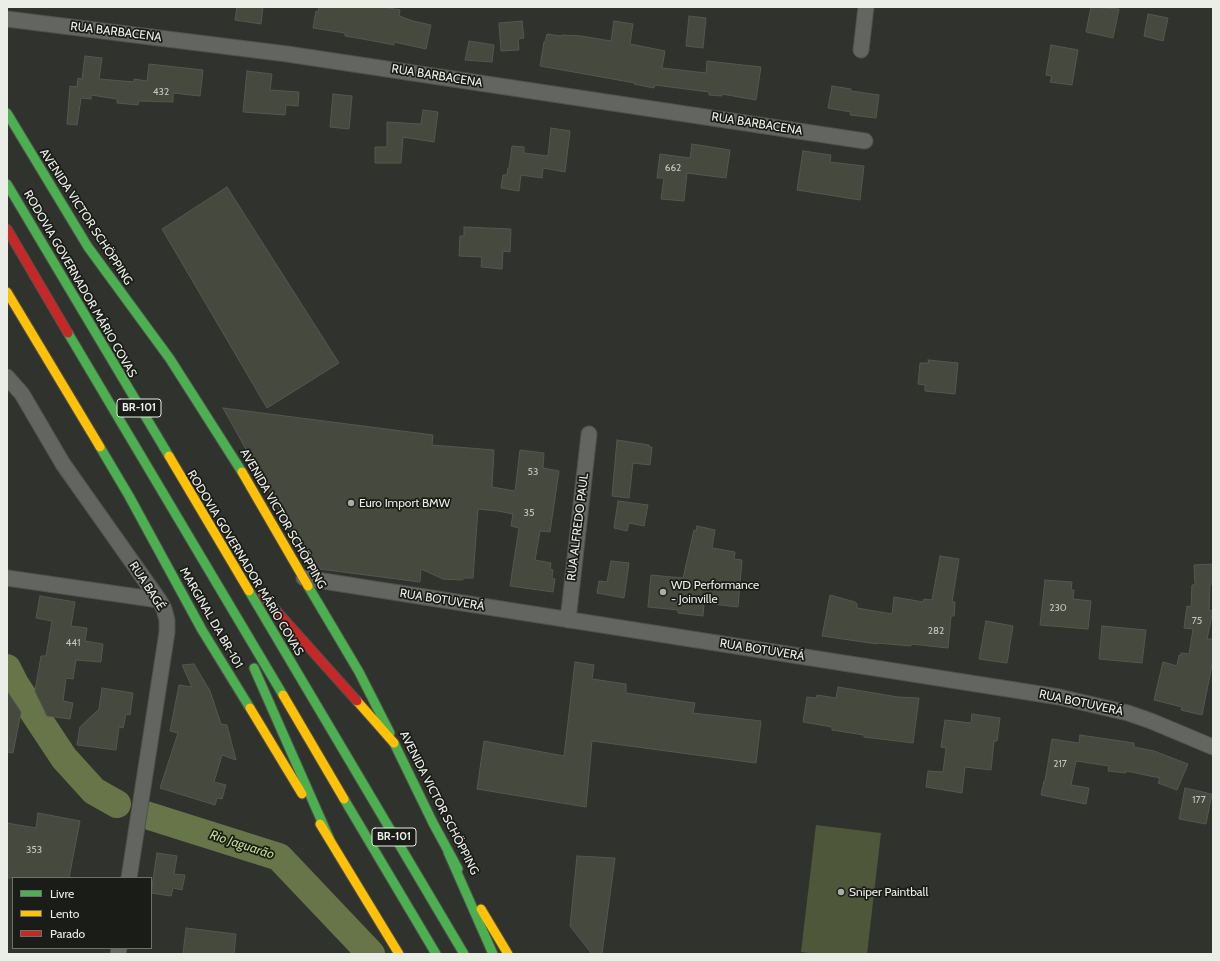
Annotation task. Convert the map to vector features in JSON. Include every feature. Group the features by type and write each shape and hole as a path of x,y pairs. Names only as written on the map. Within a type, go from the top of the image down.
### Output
{"main road":[{"name":"AVENIDA VICTOR SCHÖPPING","path":"7,113 61,205 88,247 170,359 223,440 359,672 448,852 508,954"},
{"name":"RODOVIA GOVERNADOR MÁRIO COVAS","path":"7,184 464,954"},
{"name":"BR-101","path":"7,229 436,954"},
{"name":"MARGINAL DA BR-101","path":"7,292 128,496 202,630 399,954"},
{"path":"230,560 394,743"},
{"path":"214,579 330,840"},
{"path":"448,852 492,954"}],"street":[{"path":"861,50 866,7"},
{"name":"RUA BARBACENA","path":"7,19 287,54 865,141"},
{"name":"RUA BAGÉ","path":"7,377 22,394 63,464 159,600 166,615 167,632 129,877"},
{"name":"RUA ALFREDO PAUL","path":"568,620 589,434"},
{"path":"7,578 159,600"},
{"name":"RUA BOTUVERÁ","path":"304,578 1059,697 1096,704 1152,721 1213,747"}],"green space":[{"name":"Sniper Paintball","path":"816,825 881,833 867,954 819,954 801,952"}],"building":[{"path":"237,7 263,7 261,24 235,20"},
{"path":"319,7 383,7 400,10 399,16 431,25 426,49 394,42 394,45 345,36 345,33 313,28 316,11 318,12"},
{"path":"1091,7 1119,9 1113,38 1086,32"},
{"path":"1148,14 1168,18 1163,41 1144,36"},
{"path":"689,16 706,18 703,48 686,46"},
{"path":"522,21 524,38 518,39 519,50 501,51 499,23"},
{"path":"614,21 633,24 630,44 665,51 662,68 706,73 707,61 761,67 756,100 722,94 722,96 709,95 709,92 655,85 654,88 634,84 635,83 540,66 544,42 547,34 581,36 611,41"},
{"path":"469,41 494,45 492,62 465,60"},
{"path":"1051,45 1078,50 1072,85 1050,82 1052,76 1046,75"},
{"path":"85,56 102,58 99,79 134,82 134,79 147,81 149,64 203,70 200,96 173,93 173,102 139,101 138,105 117,103 117,99 91,95 91,99 81,98 77,125 67,124 70,86 77,87 78,78 82,79"},
{"path":"247,71 272,74 270,90 299,92 298,106 286,105 285,115 243,112"},
{"path":"832,86 851,89 851,91 879,95 876,118 850,115 851,112 828,108"},
{"path":"333,94 352,96 349,129 330,127"},
{"path":"423,110 438,112 434,142 403,137 401,163 375,163 375,147 387,147 387,122 421,124"},
{"path":"551,128 570,131 565,172 543,168 542,178 521,175 519,191 501,188 503,175 507,175 509,168 512,146 524,147 524,153 548,156"},
{"path":"692,144 730,150 726,178 687,173 684,201 661,199 664,178 657,178 660,154 690,158"},
{"path":"803,151 831,155 830,162 864,166 860,200 797,190"},
{"path":"227,187 339,363 267,408 162,229"},
{"path":"464,227 511,229 510,252 503,251 502,269 481,267 482,257 459,256 460,236 464,236"},
{"path":"928,360 958,363 955,394 925,391 925,385 918,384 920,363 929,363"},
{"name":"Euro Import BMW","path":"223,408 433,435 432,445 494,450 492,487 515,491 520,450 544,453 543,468 559,471 550,532 540,531 535,560 551,563 550,569 553,570 552,578 555,579 553,592 510,586 519,528 511,526 513,514 478,509 473,578 465,578 462,580 443,579 421,569 420,582 312,568"},
{"path":"617,440 649,445 649,447 652,447 650,465 633,463 629,498 612,496"},
{"path":"618,501 648,505 644,526 629,523 627,531 614,528"},
{"path":"697,526 715,530 712,548 735,552 734,559 742,560 738,607 704,603 703,616 678,613 678,610 648,607 651,575 683,578 694,530 696,531"},
{"path":"940,556 959,559 952,602 955,602 954,616 951,616 948,648 911,644 911,646 877,644 822,636 830,595 855,602 857,604 857,608 892,614 894,597 923,602 924,599 932,600"},
{"path":"611,561 629,563 624,598 597,593 599,581 607,582"},
{"path":"1213,564 1213,584 1210,584 1209,610 1213,611 1207,639 1213,639 1213,660 1202,715 1181,710 1182,707 1154,700 1163,662 1177,666 1179,655 1181,656 1181,653 1189,654 1193,629 1184,628 1187,606 1191,607 1192,585 1195,585 1194,565"},
{"path":"1045,580 1072,582 1071,590 1074,590 1073,599 1091,601 1088,629 1040,625"},
{"path":"40,596 75,602 71,626 87,628 85,641 103,644 101,662 76,660 73,679 66,678 63,701 73,703 70,719 47,716 35,691 41,656 46,656 52,621 36,618"},
{"path":"986,621 1013,626 1007,663 979,659"},
{"path":"1102,626 1146,630 1142,663 1099,659"},
{"path":"575,662 594,665 592,679 626,684 626,693 695,703 693,713 761,721 756,763 592,741 586,807 477,789 484,741 564,756"},
{"path":"194,664 210,691 221,724 227,725 236,760 222,755 214,782 226,785 222,799 217,798 215,805 160,788 178,733 170,731 179,685 192,687 182,665"},
{"path":"838,687 898,697 919,698 913,743 864,737 864,735 832,730 832,727 803,722 807,697 816,698 817,695 836,698"},
{"path":"102,688 133,693 130,715 126,714 123,728 119,727 116,750 77,745 80,727 99,709"},
{"path":"7,691 21,712 13,753 7,752"},
{"path":"972,714 1000,718 997,741 994,741 991,770 965,767 962,793 926,787 928,771 943,772 946,748 941,747 945,720 971,723"},
{"path":"1080,735 1134,743 1134,747 1154,751 1188,764 1177,790 1158,783 1160,778 1126,771 1126,773 1108,771 1109,766 1076,761 1071,785 1089,788 1086,804 1041,795 1045,781 1052,739 1079,743"},
{"path":"1185,788 1212,794 1206,824 1179,819"},
{"path":"38,813 80,821 69,877 7,878 7,823 36,828"},
{"path":"157,853 177,856 174,874 185,875 182,890 173,888 171,896 152,893"},
{"path":"577,856 615,858 602,954 592,954 570,926"},
{"path":"186,928 236,934 234,954 183,954"}],"waterway":[{"name":"Rio Jaguarão","path":"7,668 15,684 64,758 94,791 117,804"},
{"name":"Rio Jaguarão","path":"146,815 279,857 371,954"}],"traffic: fast":[{"path":"7,113 88,247 170,359 242,472"},
{"path":"7,184 169,456"},
{"path":"68,333 283,695"},
{"path":"100,447 129,496 202,630 250,708"},
{"path":"308,586 359,672 390,733"},
{"path":"249,591 464,954"},
{"path":"254,668 330,840"},
{"path":"394,743 433,823 458,869"},
{"path":"344,799 436,954"},
{"path":"448,852 493,954"}],"traffic: slow":[{"path":"7,292 100,447"},
{"path":"169,456 249,591"},
{"path":"242,472 308,586"},
{"path":"283,695 344,799"},
{"path":"357,701 394,743"},
{"path":"250,708 302,794"},
{"path":"320,824 399,954"},
{"path":"481,909 508,954"}],"traffic: jam":[{"path":"7,229 68,333"},
{"path":"263,596 357,701"}],"place":[{"name":"Euro Import BMW","path":"351,503"},
{"name":"WD Performance - Joinville","path":"663,592"},
{"name":"Sniper Paintball","path":"841,892"}]}
